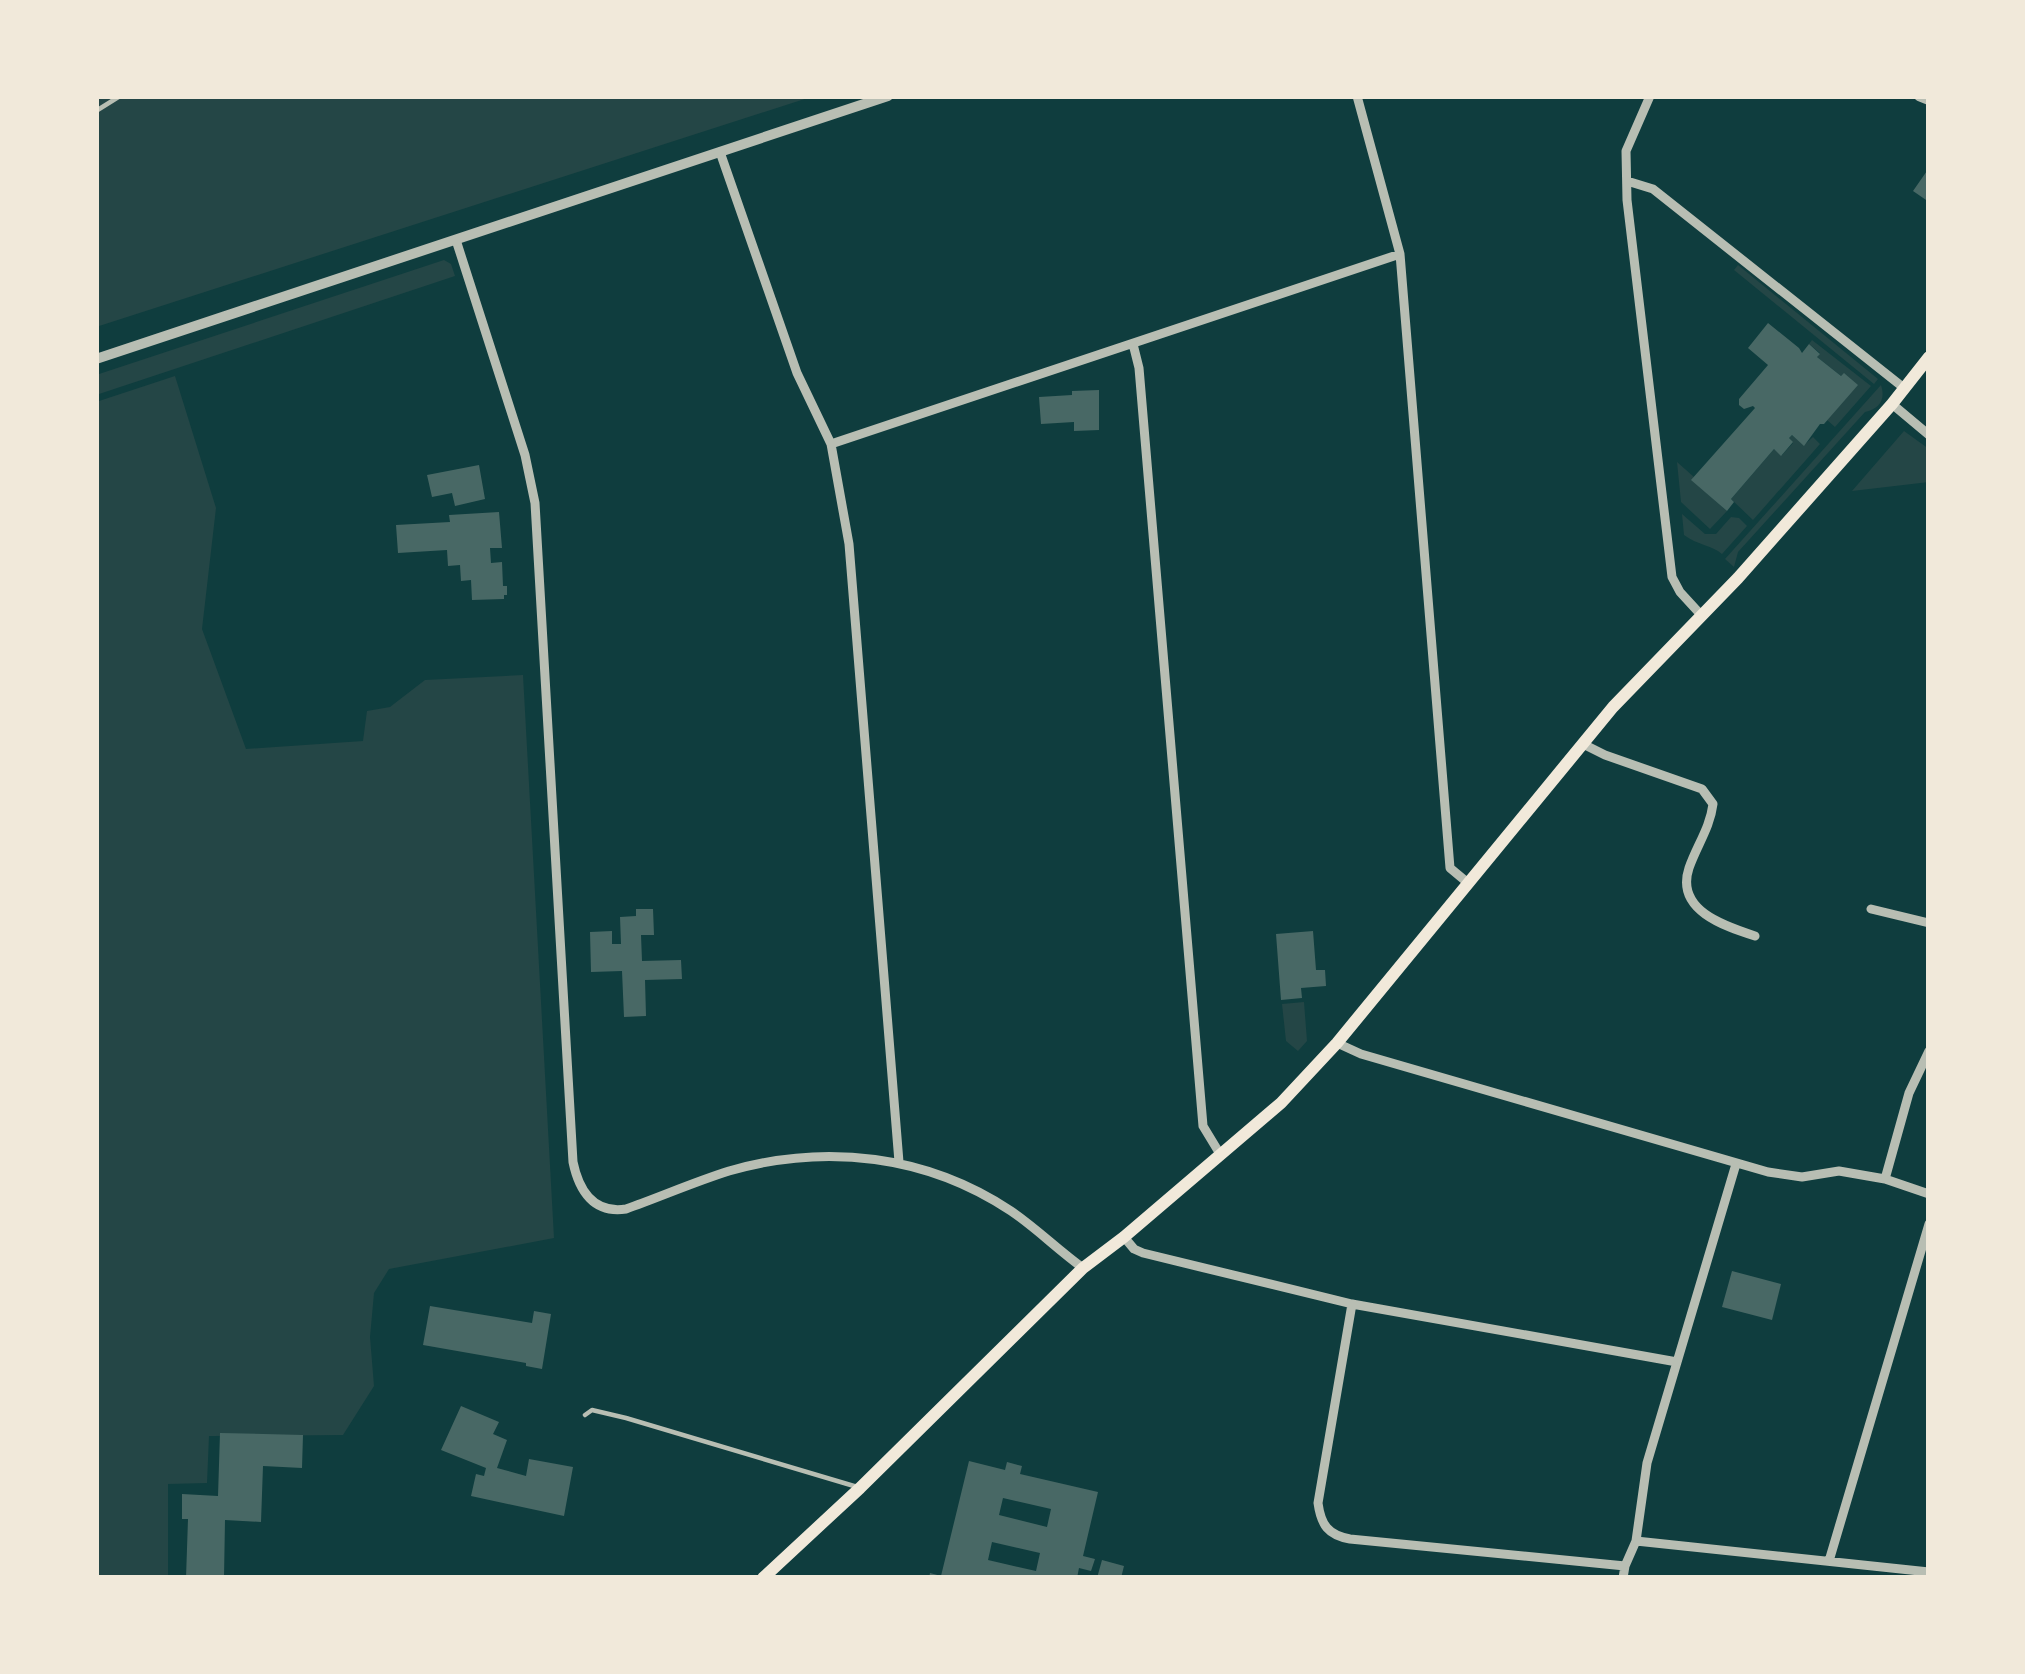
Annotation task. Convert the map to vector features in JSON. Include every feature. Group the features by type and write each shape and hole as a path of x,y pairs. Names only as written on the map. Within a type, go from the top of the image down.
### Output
{"main road":[{"path":"763,1578 1083,1268 1281,1103 1337,1043 1613,707 1702,616 1929,357"}],"street":[{"path":"96,359 888,96"},
{"path":"1358,96 1400,254 1450,868 1468,883"},
{"path":"1650,96 1626,151 1627,181 1672,577 1702,616"},
{"path":"1919,96 1929,100"},
{"path":"720,152 797,373 831,444 849,544 899,1162"},
{"path":"1627,181 1654,189 1904,388"},
{"path":"456,240 525,454 536,503 572,1139 577,1180 584,1194 613,1211 729,1171 779,1160 842,1154 899,1162 960,1184 1013,1212 1083,1268"},
{"path":"831,444 1400,254"},
{"path":"1133,344 1139,368 1203,1126 1220,1154"},
{"path":"1892,404 1929,435"},
{"path":"1583,743 1702,789 1713,804 1711,821 1687,872 1688,892 1700,912 1722,926 1755,936"},
{"path":"1871,909 1929,922"},
{"path":"1337,1043 1736,1164 1802,1177 1839,1171 1885,1179 1929,1194"},
{"path":"1885,1179 1909,1093 1929,1051"},
{"path":"1352,1304 1318,1503 1324,1527 1336,1537 1624,1572 1636,1541 1647,1463 1736,1164"},
{"path":"1829,1561 1929,1223"},
{"path":"1124,1237 1143,1253 1352,1304 1677,1362"},
{"path":"1636,1541 1929,1572"}],"lane":[{"path":"96,110 120,96"},
{"path":"585,1415 592,1410 626,1418 860,1488"}],"shaded area":[{"path":"96,96 814,96 96,327"},
{"path":"444,260 455,276 96,395 96,375"},
{"path":"1738,265 1878,379 1874,384 1734,270"},
{"path":"1812,340 1871,386 1835,427 1827,420 1857,385 1817,357 1820,353 1809,344"},
{"path":"175,376 216,508 202,629 246,749 363,741 367,711 390,707 425,680 523,675 554,1238 389,1269 374,1293 370,1337 374,1386 343,1435 209,1436 207,1483 168,1484 168,1578 96,1578 96,402"},
{"path":"1881,385 1880,403 1865,412 1738,552 1734,567 1725,559"},
{"path":"1904,431 1929,449 1929,482 1852,491"},
{"path":"1792,435 1804,445 1813,437 1820,444 1753,520 1731,499 1774,449 1782,455 1793,443"},
{"path":"1677,462 1727,511 1710,529 1681,502"},
{"path":"1682,514 1705,534 1716,534 1731,517 1747,526 1722,554 1684,535"},
{"path":"1304,1002 1307,1041 1298,1051 1286,1041 1282,1004"}],"building":[{"path":"1929,168 1929,202 1913,191"},
{"path":"1768,323 1802,353 1809,344 1820,354 1817,357 1858,385 1804,446 1792,435 1793,442 1781,456 1774,449 1731,499 1734,502 1727,511 1691,480 1755,408 1744,409 1739,399 1768,365 1748,348"},
{"path":"1099,390 1099,430 1074,431 1074,422 1041,424 1039,397"},
{"path":"479,465 485,499 455,506 452,493 432,497 427,475"},
{"path":"499,512 502,548 490,548 491,563 502,562 503,586 507,586 504,599 472,600 471,580 461,581 460,565 448,566 447,550 398,553 396,525 450,522 449,515"},
{"path":"636,909 653,909 654,935 641,935 642,961 681,960 682,979 645,980 646,1016 624,1017 622,971 591,972 590,932 612,931 612,944 621,944 620,917 636,916"},
{"path":"1313,931 1316,970 1325,970 1326,986 1301,988 1302,998 1281,1000 1276,934"},
{"path":"1732,1271 1781,1284 1772,1320 1722,1307"},
{"path":"430,1306 532,1323 534,1311 551,1314 542,1369 423,1345"},
{"path":"461,1406 499,1422 493,1434 507,1440 497,1468 526,1476 529,1459 573,1467 564,1516 471,1496 476,1474 484,1476 486,1468 441,1450"},
{"path":"220,1433 303,1435 302,1468 263,1466 261,1522 225,1520 224,1578 186,1578 188,1519 182,1519 182,1494 218,1496"},
{"path":"969,1461 1005,1470 1007,1462 1022,1466 1020,1474 1098,1492 1083,1556 1095,1559 1091,1571 1079,1568 1077,1578 929,1578 930,1573 941,1576","holes":["1003,1498 1051,1509 1047,1527 999,1515","992,1542 1040,1553 1036,1571 988,1560"]},
{"path":"1102,1560 1124,1566 1121,1578 1097,1578"}]}
